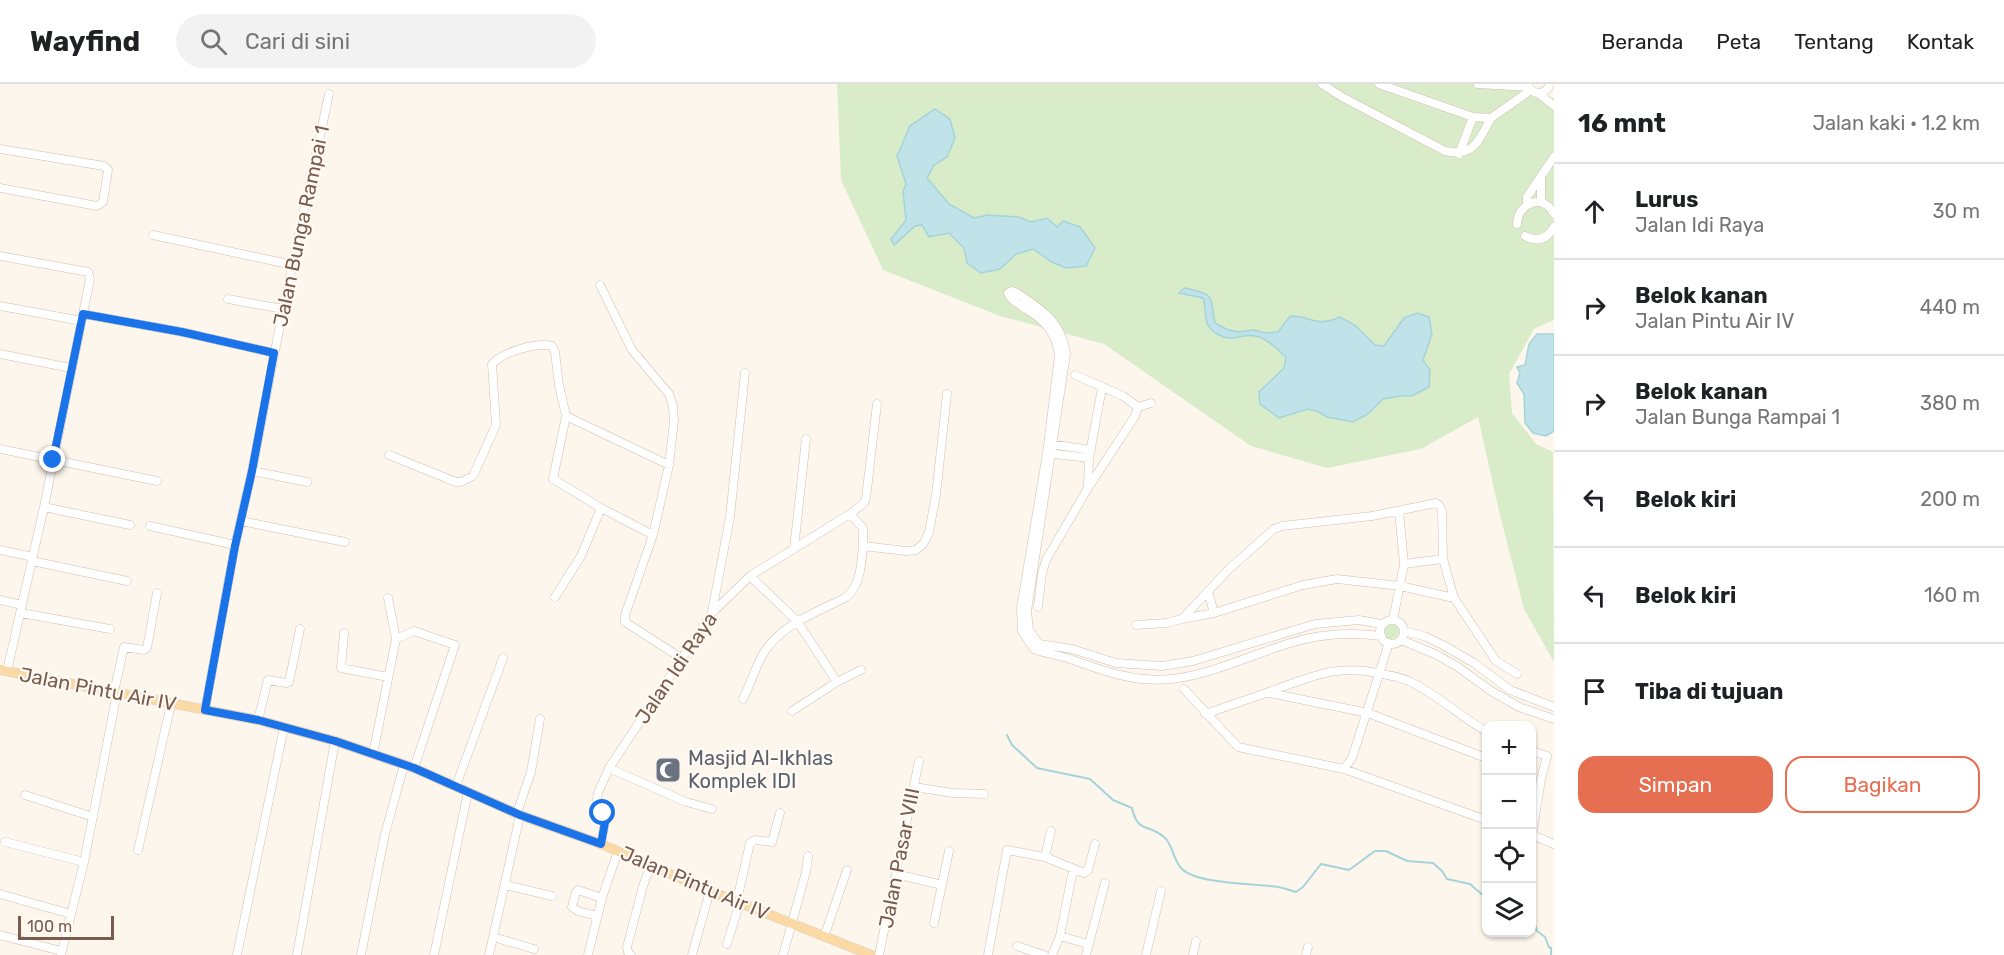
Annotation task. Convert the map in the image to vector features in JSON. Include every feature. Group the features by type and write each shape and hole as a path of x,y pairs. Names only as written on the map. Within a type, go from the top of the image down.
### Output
{"main road":[{"name":"Jalan Pintu Air IV","path":"4,671 258,720 335,741 414,768 518,814 601,844 710,891 871,955"}],"street":[{"path":"1322,84 1342,97 1445,151 1459,154 1478,143 1491,118 1531,89"},
{"path":"1379,84 1473,117 1491,118"},
{"path":"1478,84 1545,91 1550,84"},
{"path":"1531,89 1554,106"},
{"name":"Jalan Bunga Rampai 1","path":"205,710 235,546 328,94"},
{"path":"1459,154 1473,117"},
{"path":"0,149 104,166 108,170 103,202 97,206 0,188"},
{"path":"1527,204 1527,197 1554,157"},
{"path":"1541,176 1541,202"},
{"path":"1517,224 1519,212 1527,204 1541,202 1547,205 1554,214"},
{"path":"1524,236 1532,240 1544,239 1554,227"},
{"path":"153,235 293,265"},
{"path":"0,256 88,272 90,279 33,559 4,671"},
{"path":"600,285 632,350 669,394 673,406 674,421 669,465 653,535 625,615 625,622 681,658"},
{"path":"1038,522 1020,608 1022,631 1034,649 1102,671 1132,678 1170,679 1211,670 1291,642 1350,633 1381,636 1389,643 1395,643 1401,640 1404,631 1401,624 1393,620 1382,624 1359,620 1315,624 1193,661 1162,666 1116,663 1072,649 1040,644 1032,635 1027,624 1059,364 1058,348 1054,336 1043,322 1034,313 1011,299 1008,293 1010,291 1015,292 1048,315 1059,330 1065,346 1066,360 1050,444"},
{"path":"228,299 283,309"},
{"path":"0,306 182,332 274,353"},
{"path":"389,455 456,482 467,480 476,471 496,425 492,364 508,353 542,344 554,348 566,416 553,479 601,508 653,535"},
{"path":"0,354 71,368"},
{"path":"712,613 730,517 745,373"},
{"path":"1075,375 1123,396 1138,407"},
{"path":"1088,488 1090,454 1102,388"},
{"path":"863,546 906,551 916,550 924,543 930,532 936,495 947,394"},
{"path":"1138,407 1151,403"},
{"path":"743,699 768,646 797,621 851,594 858,579 863,528 850,514 864,503 866,498 877,404"},
{"path":"1038,607 1046,560 1088,488 1135,416 1138,407"},
{"path":"566,416 669,465"},
{"path":"794,549 806,439"},
{"path":"1050,444 1090,454"},
{"path":"0,449 157,480"},
{"path":"1049,453 1090,454"},
{"path":"252,471 307,482"},
{"path":"1182,619 1229,569 1274,530 1282,526 1372,516 1432,503 1439,504 1442,511 1443,559 1454,598 1496,661 1517,674"},
{"path":"44,507 130,525"},
{"path":"555,597 581,556 601,508"},
{"path":"1393,620 1404,564 1399,511"},
{"name":"Jalan Idi Raya","path":"601,844 605,822 597,800 609,768 712,613 750,576 850,514"},
{"path":"241,521 345,542"},
{"path":"150,526 235,546"},
{"path":"0,550 127,581"},
{"path":"1404,564 1443,559"},
{"path":"750,576 797,621 837,682"},
{"path":"1136,625 1166,623 1214,613 1255,598 1324,580 1358,580 1400,586 1454,598"},
{"path":"1208,591 1214,613"},
{"path":"0,934 61,953 84,862 124,647 144,650 147,648 157,593"},
{"path":"373,754 396,639 388,598"},
{"path":"0,600 21,609 110,629"},
{"path":"1381,636 1382,624"},
{"path":"258,720 268,680 289,682 300,629"},
{"path":"396,639 414,631 455,645 414,768"},
{"path":"1404,631 1424,636 1443,645 1474,663 1510,690 1554,706"},
{"path":"345,633 341,668 388,677"},
{"path":"1401,640 1436,654 1519,707 1554,719"},
{"path":"1344,769 1352,758 1389,643"},
{"path":"1070,659 1072,649"},
{"path":"456,786 503,658"},
{"path":"1205,714 1306,677 1338,669 1366,670 1407,680 1432,693 1482,729"},
{"path":"792,711 837,682 861,670"},
{"path":"1184,690 1238,747 1344,769 1482,819"},
{"path":"1268,692 1368,713 1482,756"},
{"path":"138,850 171,704"},
{"path":"489,955 518,814 531,772 540,719"},
{"path":"237,955 284,727"},
{"path":"297,955 335,741"},
{"path":"1550,757 1541,779 1532,835 1554,844"},
{"path":"1352,758 1354,773"},
{"name":"Jalan Pasar VIII","path":"879,955 919,761"},
{"path":"361,955 385,834 404,765"},
{"path":"609,768 686,802 712,809"},
{"path":"1536,777 1541,779"},
{"path":"914,786 952,793 984,794"},
{"path":"434,955 468,792"},
{"path":"26,795 93,816"},
{"path":"727,944 750,843 755,840 772,842 780,813"},
{"path":"1045,857 1051,831"},
{"path":"5,842 84,862"},
{"path":"988,955 1007,850 1045,857 1084,873 1088,870 1095,844"},
{"path":"588,955 602,898 618,851"},
{"path":"934,923 949,851"},
{"path":"783,955 806,872 807,856"},
{"path":"631,955 628,952 628,942 651,864"},
{"path":"824,937 847,870"},
{"path":"1052,955 1060,936 1073,870"},
{"path":"896,874 942,885"},
{"path":"1086,955 1105,883"},
{"path":"505,885 552,896"},
{"path":"597,916 572,907 576,892 578,890 602,898"},
{"path":"692,955 710,891"},
{"path":"1146,955 1161,891"},
{"path":"0,894 71,914"},
{"path":"1060,936 1088,944"},
{"path":"493,937 534,949"},
{"path":"1193,955 1196,941"},
{"path":"1017,946 1044,955"}],"green space":[{"path":"837,84 1507,84 1541,98 1554,98 1554,320 1534,329 1509,374 1512,413 1536,444 1553,452 1554,662 1524,609 1478,417 1421,449 1327,468 1251,446 1104,344 1000,316 883,270 841,180"},
{"path":"1391,623 1397,625 1399,631 1397,637 1391,639 1385,637 1383,631 1385,625"}],"water":[{"path":"935,109 950,119 955,138 947,157 934,165 927,178 949,204 974,218 988,215 1018,217 1032,222 1047,218 1057,227 1063,221 1080,227 1095,248 1086,266 1066,268 1033,249 1016,254 1000,269 981,273 967,263 964,248 949,233 929,237 922,225 915,226 894,245 891,239 906,220 903,191 906,184 897,156 910,126"},
{"path":"1185,288 1207,295 1211,301 1215,323 1228,330 1239,332 1253,330 1266,333 1278,332 1290,316 1319,322 1340,317 1355,325 1375,345 1384,346 1404,318 1418,313 1429,317 1432,334 1423,360 1430,370 1429,387 1412,396 1383,399 1368,414 1353,422 1327,417 1308,409 1279,418 1260,404 1259,392 1284,368 1286,357 1272,344 1259,337 1249,335 1229,338 1215,332 1207,322 1203,298 1179,293"},
{"path":"1537,334 1554,334 1554,431 1546,436 1533,433 1525,423 1524,394 1517,383 1520,373 1517,367 1525,365 1529,344"}],"waterway":[{"path":"1007,735 1012,745 1037,768 1090,779 1113,800 1132,808 1137,822 1167,840 1182,869 1201,878 1278,887 1296,892 1303,887 1321,864 1349,870 1375,851 1386,851 1407,861 1433,863 1447,879 1470,884 1482,894"},
{"path":"1536,928 1545,937 1551,948 1551,955"}],"place":[{"name":"Masjid Al-Ikhlas Komplek IDI","path":"668,770"}],"route":[{"path":"53,460 83,314 182,332 274,353 205,710 280,725 335,741 414,768 520,815 601,844 605,822 603,813"}]}
